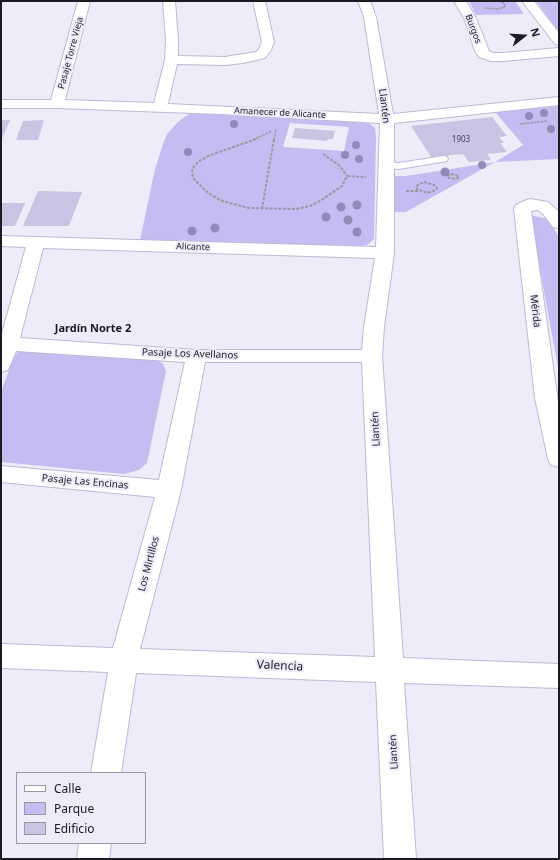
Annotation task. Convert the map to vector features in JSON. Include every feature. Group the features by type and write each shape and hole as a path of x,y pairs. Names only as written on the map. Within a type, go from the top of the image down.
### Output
{"street":[{"name":"Pasaje Torre Vieja","path":"57,104 84,1"},
{"path":"160,108 172,60 172,34 169,1"},
{"path":"172,60 261,60 268,42 259,1"},
{"name":"Llantén","path":"364,1 370,17 387,119 385,253 374,327 372,356 400,859"},
{"name":"Burgos","path":"460,1 470,18 481,51 484,54 491,57 503,57 559,52"},
{"path":"528,1 559,41"},
{"name":"Amanecer de Alicante","path":"1,104 57,104 160,108 387,119 559,101"},
{"name":"Mérida","path":"559,223 549,210 542,205 530,204 522,209 546,398 559,459"},
{"name":"Alicante","path":"1,242 385,253"},
{"path":"1,365 9,344 36,242"},
{"name":"Pasaje Los Avellanos","path":"9,344 196,356 372,356"},
{"name":"Los Mirtillos","path":"106,772 124,659 169,490 196,356"},
{"name":"Pasaje Las Encinas","path":"1,474 169,490"},
{"name":"Valencia","path":"1,656 124,659 559,676"},
{"path":"93,859 95,844"}],"lane":[{"path":"387,172 399,166 444,159"}],"path":[{"path":"482,6 493,9 505,7 504,3 498,1"},
{"path":"262,209 276,129 261,137 208,156 198,162 192,169 193,178 198,185 212,195 234,205 262,209 296,209 310,206 342,186 347,176"},
{"path":"323,154 340,166 347,176"},
{"path":"347,176 387,172"},
{"path":"451,174 458,175 459,177 456,179 450,179 447,176 451,174"},
{"path":"424,182 431,183 436,186 436,190 427,193 416,188 418,184 424,182"}],"green space":[{"path":"469,1 515,1 524,14 476,15"},
{"path":"536,1 559,1 559,32 558,31"},
{"path":"559,106 559,159 495,162 523,145 495,112"},
{"path":"192,112 363,122 370,124 375,128 376,137 374,239 367,245 361,246 140,240 155,169 163,144 167,134 179,121","holes":["290,123 349,127 344,151 283,147"]},
{"path":"495,162 406,212 395,212 394,176 406,176"},
{"path":"530,215 549,219 559,238 559,373"},
{"path":"20,350 157,358 163,364 166,371 147,463 139,470 124,474 1,462 1,392 14,357"}],"building":[{"path":"492,117 507,136 499,137 504,143 500,143 507,152 487,154 491,160 469,162 463,154 431,157 411,126"},
{"path":"1,120 10,120 1,141"},
{"path":"44,120 38,140 16,140 23,121"},
{"path":"295,128 335,131 333,139 328,139 327,141 292,138"},
{"path":"38,191 82,192 69,226 23,226"},
{"path":"1,203 25,203 15,226 1,226"}],"district":[{"name":"Jardín Norte 2","path":"93,329"}]}
